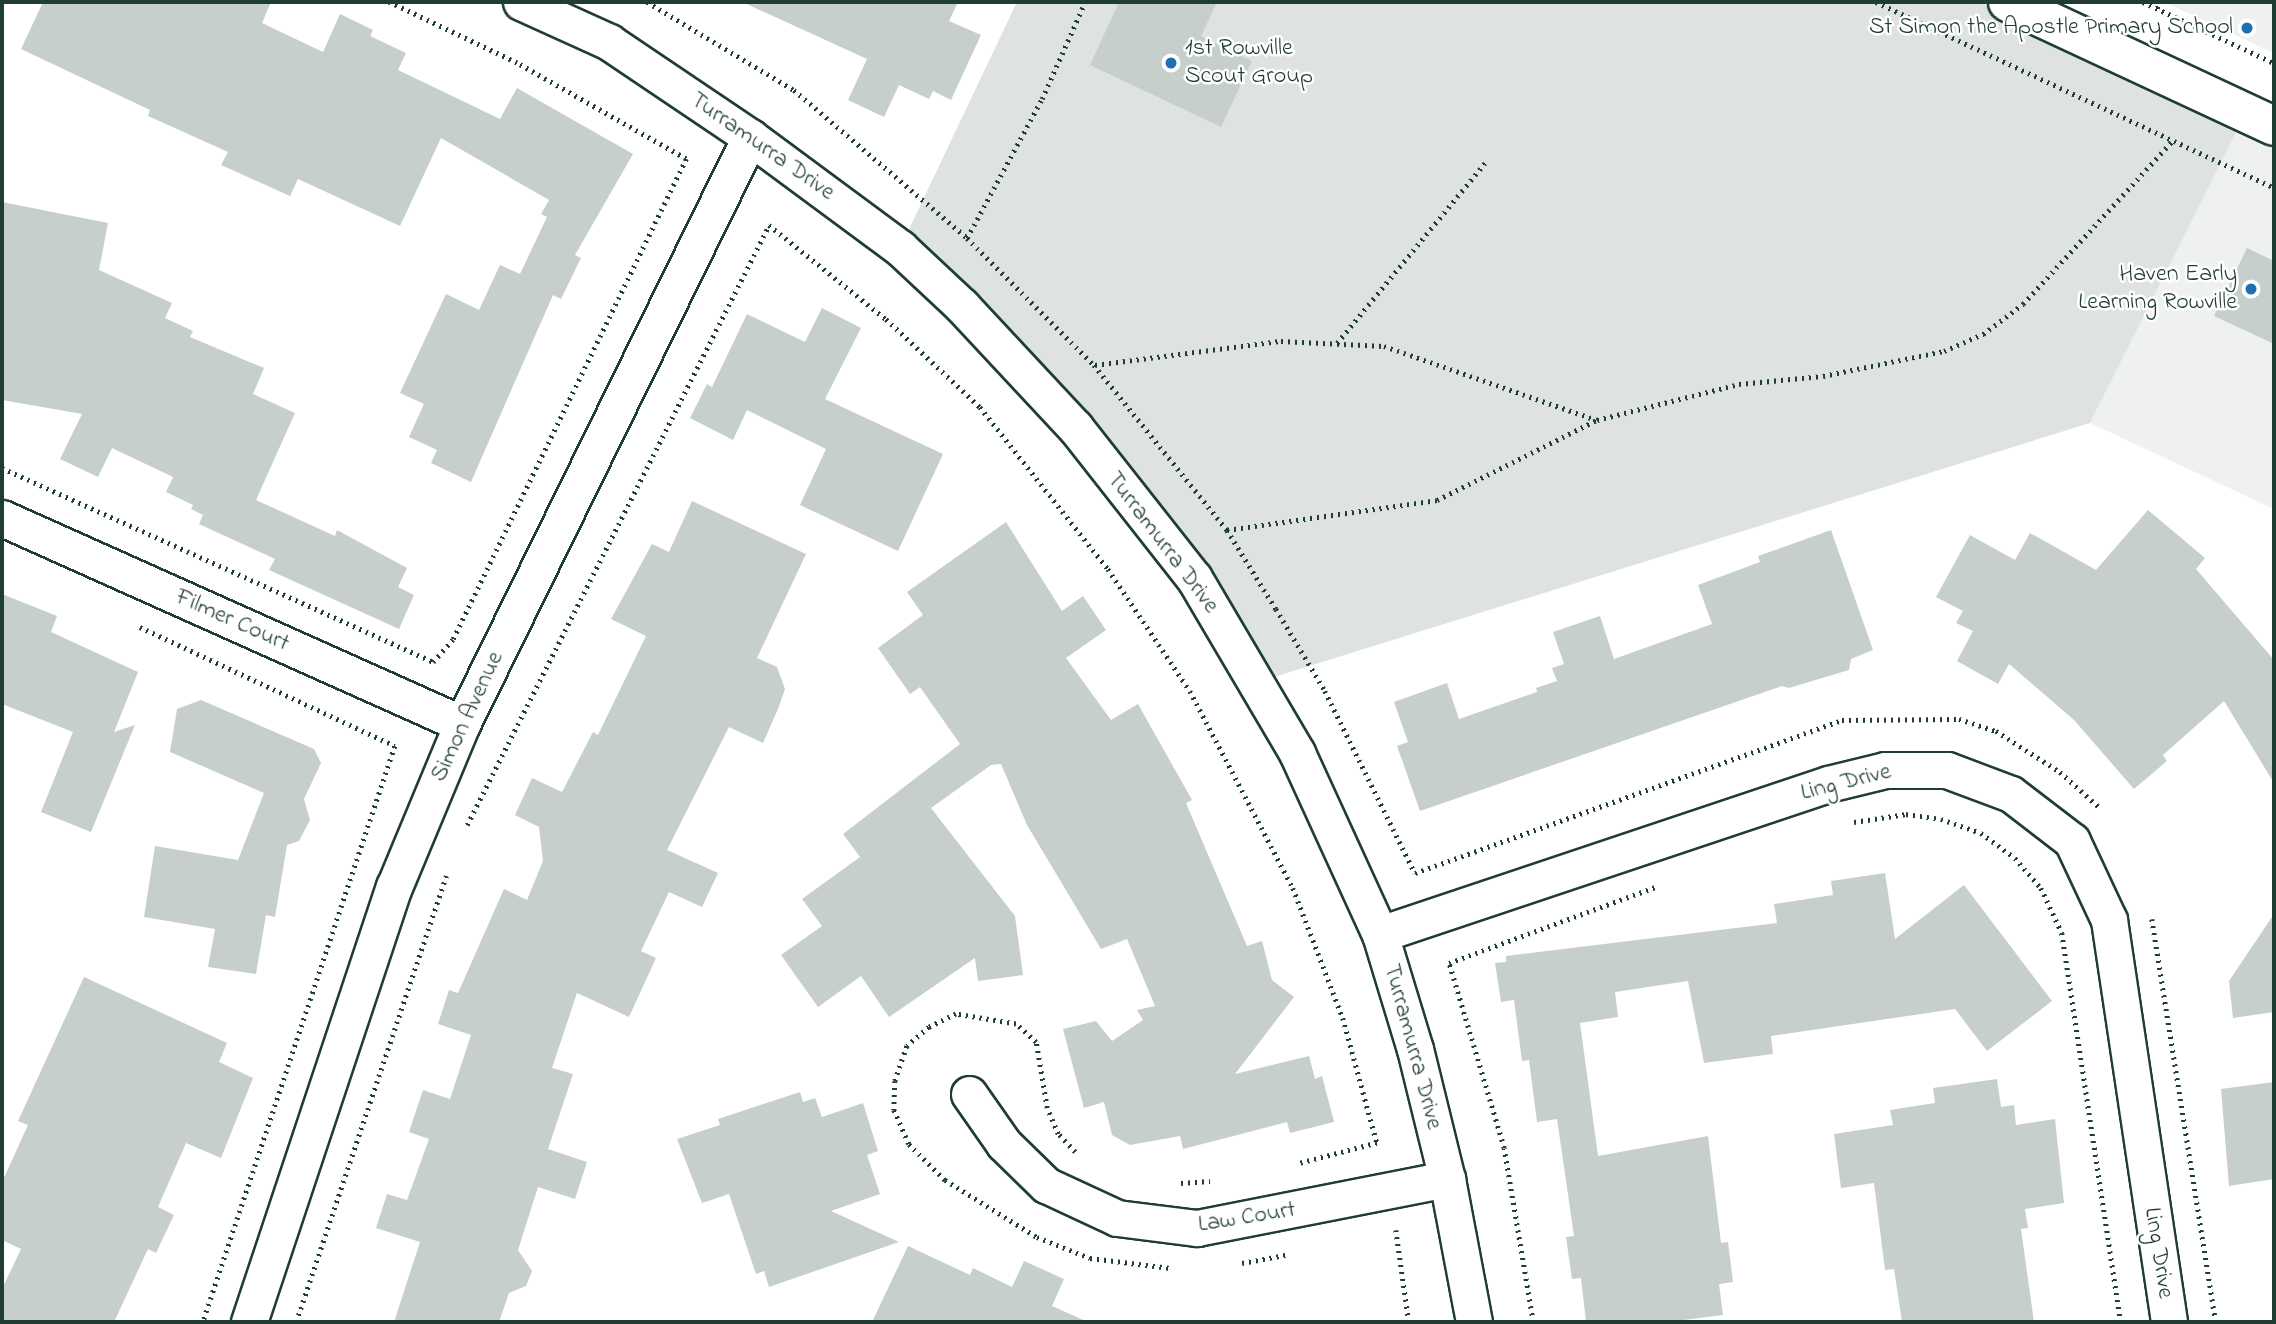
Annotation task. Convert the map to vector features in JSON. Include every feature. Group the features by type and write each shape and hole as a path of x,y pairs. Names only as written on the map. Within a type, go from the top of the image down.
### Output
{"main road":[{"path":"2008,2 2274,126"}],"street":[{"name":"Turramurra Drive","path":"521,2 609,42 750,137 900,248 947,292 1075,427 1194,578 1258,682 1297,753 1380,934 1415,1049 1447,1179 1474,1322"},
{"name":"Simon Avenue","path":"249,1322 394,887 462,724 750,137"},
{"name":"Filmer Court","path":"2,518 462,724"},
{"name":"Ling Drive","path":"1380,934 1828,784 1885,770 1947,769 2011,794 2072,842 2109,920 2169,1322"},
{"name":"Law Court","path":"969,1094 1004,1144 1046,1185 1117,1218 1197,1228 1447,1179"}],"path":[{"path":"2,468 433,663 453,639 686,159 517,62 388,2"},
{"path":"647,2 794,90 967,238 1042,99 1085,2"},
{"path":"1876,2 2274,188"},
{"path":"2143,2 2274,63"},
{"path":"2157,8 2160,2"},
{"path":"1227,530 1437,500 1597,420 1739,384 1902,362 1983,334 2060,269 2174,139"},
{"path":"1336,344 1485,163"},
{"path":"462,835 769,225 886,319 980,407 1108,569 1197,704 1293,888 1343,1018 1377,1143 1283,1168"},
{"path":"1094,365 1281,341 1410,352 1597,420"},
{"path":"137,626 395,747 203,1322"},
{"path":"1415,873 1842,720 1959,719 1996,731 2060,772 2100,808 2105,819"},
{"path":"1849,823 1906,814 1941,819 1981,833 2015,858 2041,888 2062,933 2121,1322"},
{"path":"296,1322 451,860"},
{"path":"1533,1322 1504,1148 1449,963 1659,886"},
{"path":"2150,908 2216,1322"},
{"path":"1082,1160 1058,1134 1047,1108 1036,1042 1016,1024 956,1014 929,1027 907,1046 895,1081 894,1110 909,1144 944,1180 1037,1237 1090,1258 1180,1269"},
{"path":"1175,1183 1215,1181"},
{"path":"1383,1233 1396,1230 1409,1322"},
{"path":"1235,1264 1292,1253"}],"shaded area":[{"path":"1017,2 2008,2 2246,113 2090,423 1258,682 1194,578 900,248"},
{"name":"St Simon the Apostle Primary School","path":"2164,2 2274,2 2274,53"},
{"path":"2246,113 2274,126 2274,509 2090,423"}],"building":[{"path":"43,2 271,2 262,23 323,52 340,14 373,30 370,36 406,53 398,70 500,119 517,88 633,154 575,255 581,258 561,299 553,295 471,482 431,463 437,450 409,437 424,404 400,393 446,294 479,310 500,265 520,274 547,217 541,214 549,200 441,138 400,226 298,179 290,196 221,165 228,152 148,116 150,110 21,49"},
{"path":"742,2 958,2 949,21 981,35 951,100 933,91 929,99 899,85 884,117 848,100 867,59"},
{"name":"1st Rowville Scout Group","path":"1119,2 1217,2 1201,36 1252,61 1221,127 1090,65"},
{"path":"2,202 108,223 99,270 172,303 165,318 193,331 190,337 264,368 253,394 295,413 256,500 335,536 337,530 407,568 398,587 414,595 399,629 269,570 275,559 199,524 203,515 191,509 193,505 166,492 173,477 112,448 98,477 60,459 82,414 2,400"},
{"name":"Haven Early Learning Rowville","path":"2247,248 2274,261 2274,344 2214,316"},
{"path":"822,308 861,328 825,399 943,454 898,551 800,505 826,449 747,410 733,440 690,418 707,384 712,387 747,314 805,342"},
{"path":"692,501 806,554 757,658 777,667 785,689 778,709 763,743 729,727 667,850 718,873 702,907 669,892 641,951 656,958 629,1017 577,993 552,1068 573,1074 548,1149 587,1162 575,1199 538,1187 518,1250 532,1271 526,1286 509,1293 499,1322 394,1322 420,1242 376,1228 387,1194 407,1200 429,1139 409,1132 423,1090 450,1099 471,1035 438,1024 449,990 458,993 504,889 527,900 543,861 539,827 515,815 532,778 562,792 593,732 598,735 646,636 611,619 652,544 669,552"},
{"path":"2148,510 2205,558 2196,569 2274,660 2274,783 2224,701 2163,755 2167,761 2134,789 2074,720 2009,664 1998,684 1957,661 1973,631 1956,623 1963,611 1936,597 1970,535 2015,560 2030,533 2096,570"},
{"path":"1006,522 1062,611 1083,596 1106,630 1066,658 1111,720 1138,704 1192,800 1186,803 1247,946 1262,941 1272,980 1294,997 1235,1074 1309,1056 1315,1079 1322,1076 1334,1122 1290,1133 1287,1122 1183,1149 1180,1136 1130,1145 1112,1135 1104,1102 1084,1108 1063,1029 1096,1021 1112,1041 1143,1020 1137,1010 1155,1006 1127,939 1101,949 1027,825 1001,764 991,765 931,808 1015,916 1023,975 978,981 975,958 889,1017 861,976 818,1007 781,955 822,926 802,899 860,857 843,834 960,744 920,687 910,694 878,648 923,615 907,592"},
{"path":"1831,530 1873,650 1851,659 1849,670 1789,688 1782,686 1420,811 1397,746 1408,742 1394,702 1447,683 1459,719 1537,692 1536,688 1557,681 1552,668 1564,664 1553,632 1600,616 1614,659 1712,624 1698,585 1760,562 1758,556"},
{"path":"2,594 57,616 51,632 138,672 114,732 135,725 91,832 41,812 73,732 2,704"},
{"path":"201,700 314,749 321,763 304,799 310,820 299,841 287,845 275,917 266,915 256,974 208,967 215,929 144,917 155,846 238,860 264,793 170,752 177,709"},
{"path":"1885,873 1895,939 1964,885 2052,1001 1987,1051 1955,1009 1771,1036 1773,1054 1704,1063 1688,981 1615,992 1618,1017 1580,1023 1598,1156 1708,1136 1721,1243 1728,1242 1733,1282 1719,1284 1723,1315 1668,1322 1586,1322 1581,1278 1572,1279 1566,1237 1574,1236 1557,1119 1537,1122 1529,1060 1522,1061 1514,1000 1501,1002 1495,963 1506,962 1506,956 1777,923 1774,904 1833,895 1831,881"},
{"path":"2274,914 2274,1012 2233,1018 2229,981"},
{"path":"84,977 227,1043 219,1062 253,1078 221,1158 186,1143 158,1207 174,1215 156,1253 148,1249 114,1322 2,1322 2,1289 21,1249 2,1240 2,1182 28,1125 18,1121"},
{"path":"1997,1079 2001,1107 2014,1105 2016,1125 2055,1119 2064,1203 2025,1209 2028,1228 2021,1229 2034,1322 1902,1322 1894,1269 1885,1270 1874,1183 1841,1188 1834,1134 1893,1125 1890,1110 1935,1103 1933,1088"},
{"path":"2274,1082 2274,1179 2229,1186 2221,1089"},
{"path":"800,1092 803,1102 815,1098 822,1117 863,1103 878,1151 867,1155 880,1194 831,1211 899,1242 769,1287 764,1271 756,1274 729,1194 702,1203 677,1139 720,1125 718,1119"},
{"path":"908,1246 970,1275 973,1268 1012,1287 1024,1261 1064,1279 1052,1306 1088,1322 872,1322"}],"place":[{"name":"St Simon the Apostle Primary School","path":"2247,28"},
{"name":"1st Rowville Scout Group","path":"1171,63"},
{"name":"Haven Early Learning Rowville","path":"2251,289"}]}
